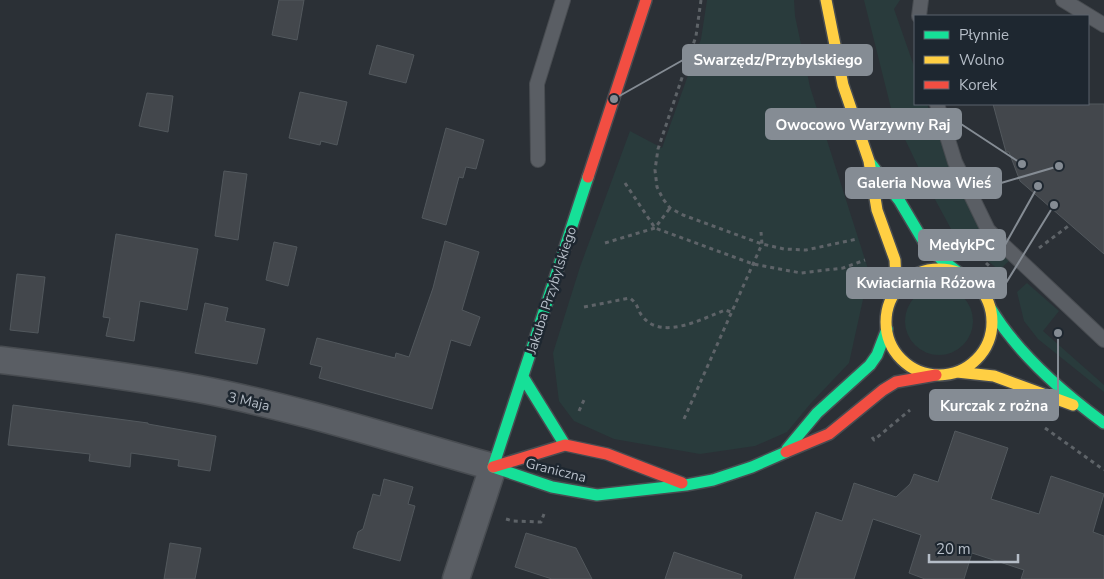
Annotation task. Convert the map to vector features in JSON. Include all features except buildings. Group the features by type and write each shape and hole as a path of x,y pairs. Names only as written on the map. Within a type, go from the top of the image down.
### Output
{"street":[{"name":"Jakuba Przybylskiego","path":"464,577 493,468 645,0"},
{"path":"826,0 846,95 870,162 877,209 893,250 897,266 898,279 886,316 890,340 903,360 924,373 936,375 957,372 983,374 1001,378 1086,410"},
{"path":"870,162 899,200 924,242 942,260 970,278 979,287 999,324 1015,345 1104,424"},
{"path":"894,293 902,284 923,271 947,270 958,272"},
{"path":"957,372 976,360 983,352 992,331 991,309"},
{"name":"Graniczna","path":"785,452 817,413 870,365 877,354 887,328"},
{"name":"3 Maja","path":"0,360 116,375 200,389 365,430 493,468"},
{"name":"Graniczna","path":"493,468 552,487 597,495 686,485 734,474 829,434 896,382 936,375"},
{"name":"Graniczna","path":"523,377 565,445"},
{"name":"Graniczna","path":"493,468 565,445 607,454 686,485"}],"lane":[{"path":"538,160 537,84 563,0"},
{"path":"919,15 921,0"},
{"path":"1063,0 1088,15"},
{"path":"1089,16 1104,25"},
{"path":"937,105 955,162 988,230 1104,340"}],"path":[{"path":"701,0 696,36 658,150 655,170 657,186 663,199 670,208 683,215 762,244 784,249 806,250 858,239"},
{"path":"625,183 655,228 753,264 801,273 843,268 867,259"},
{"path":"605,243 655,228 670,208"},
{"path":"684,419 762,244 761,232"},
{"path":"584,307 630,298 637,304 642,317 660,326 674,328 725,310 731,312"},
{"path":"852,415 874,440 914,407"}],"shaded area":[{"path":"707,0 794,0 795,16 810,87 869,272 849,363 811,403 787,432 755,446 700,454 614,439 574,421 559,401 553,353 580,267 630,131 662,148 701,39"},
{"path":"864,0 900,0 894,9 914,66 914,105 927,105 940,140 981,230 1009,261 999,270 982,256 957,240 924,179 892,112"},
{"path":"1027,283 1059,311 1043,331 1104,385 1104,392 1038,339 1024,321 1017,292"},
{"path":"932,287 946,287 958,292 968,302 973,314 973,328 968,340 958,350 946,355 932,355 920,350 910,340 905,328 905,314 910,302 920,292"}],"traffic: fast":[{"path":"871,164 899,200 924,242 942,260 958,272"},
{"path":"493,467 588,177"},
{"path":"991,309 1002,326 1028,357 1057,385 1104,423"},
{"path":"787,449 817,413 870,365 877,355 887,329"},
{"path":"523,377 565,445"},
{"path":"493,467 552,487 597,495 713,480 752,467 786,452"}],"traffic: slow":[{"path":"826,0 843,85 869,161 877,210 895,260 896,281 894,293"},
{"path":"939,269 959,273 976,285 988,302 992,322 988,342 976,359 959,371 939,375 919,371 902,359 890,342 886,322 890,302 902,285 919,273 939,269"},
{"path":"957,372 994,376 1073,405"}],"traffic: jam":[{"path":"588,177 646,0"},
{"path":"786,452 829,434 883,390 896,382 936,375"},
{"path":"493,467 565,445 607,454 682,483"}],"place":[{"name":"Swarzędz/Przybylskiego","path":"614,99"},
{"name":"Owocowo Warzywny Raj","path":"1022,164"},
{"name":"Galeria Nowa Wieś","path":"1059,166"},
{"name":"MedykPC","path":"1038,186"},
{"name":"Kwiaciarnia Różowa","path":"1054,205"},
{"name":"Kurczak z rożna","path":"1058,333"}]}
